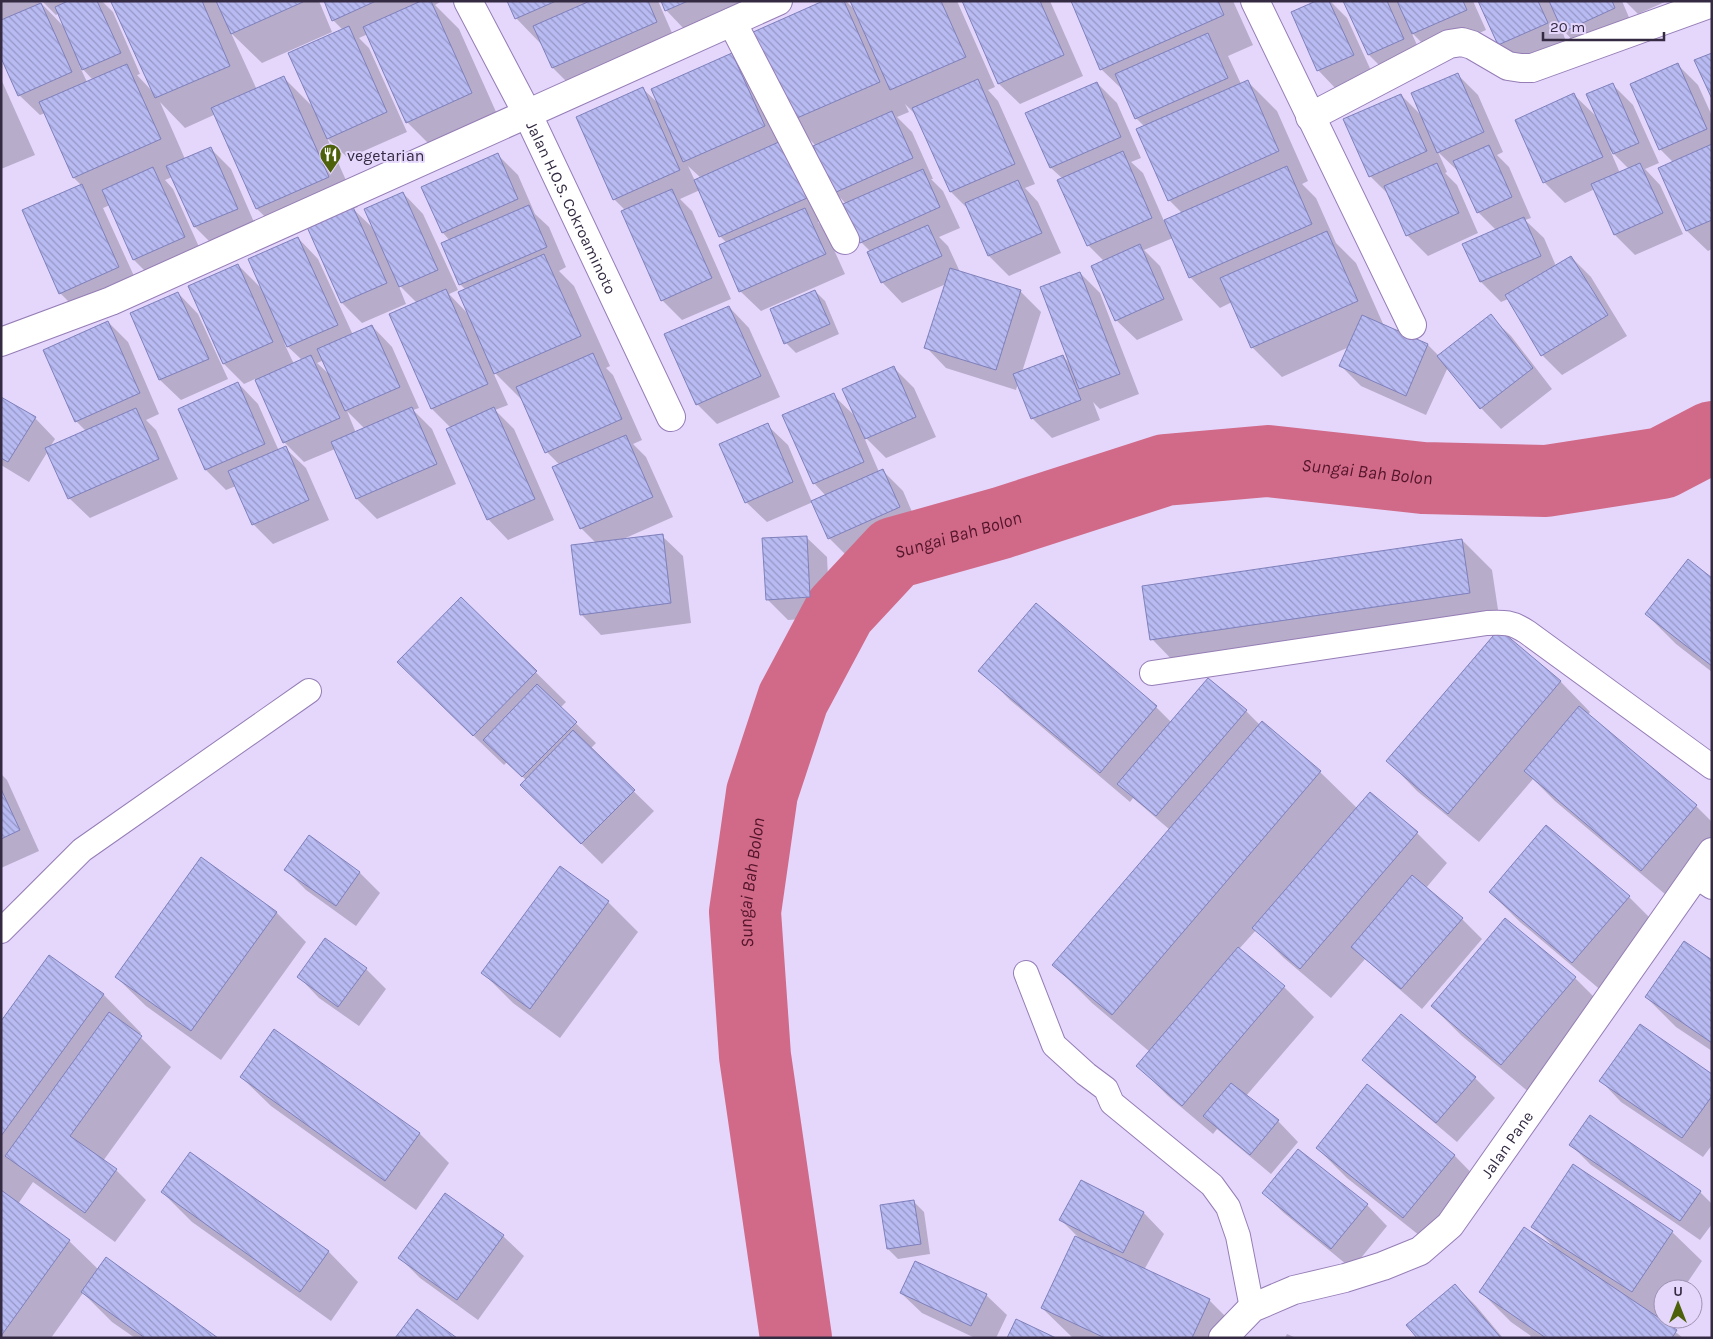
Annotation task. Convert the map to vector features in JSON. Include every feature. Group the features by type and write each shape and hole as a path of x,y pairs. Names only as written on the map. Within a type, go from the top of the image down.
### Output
{"street":[{"name":"Jalan H.O.S. Cokroaminoto","path":"468,1 528,114 671,417"},
{"path":"1,342 111,301 778,1"},
{"path":"1255,1 1412,325"},
{"path":"1310,117 1449,44 1462,42 1472,45 1508,66 1532,68 1712,3"},
{"path":"732,22 845,240"},
{"name":"Jalan Pane","path":"1223,1338 1252,1308 1294,1290 1364,1272 1420,1251 1450,1225 1703,882 1712,852"}],"lane":[{"path":"1152,673 1503,622 1516,625 1527,632 1712,767"},
{"path":"1,931 82,850 309,691"},
{"path":"1026,973 1054,1045 1106,1089 1112,1103 1212,1185 1228,1207 1238,1236 1252,1308"}],"building":[{"path":"68,1 97,1 121,53 82,70 55,7"},
{"path":"202,1 230,66 155,98 111,2"},
{"path":"216,1 303,1 303,2 231,34"},
{"path":"324,1 376,1 332,21"},
{"path":"421,1 431,1 472,93 406,123 363,27"},
{"path":"507,1 556,1 515,19"},
{"path":"590,1 648,1 657,22 552,68 533,26"},
{"path":"661,1 688,1 665,11"},
{"path":"823,1 844,1 880,82 790,121 751,33"},
{"path":"850,1 941,1 966,57 890,90"},
{"path":"962,1 1040,1 1064,55 998,84"},
{"path":"1071,1 1218,1 1224,15 1100,70"},
{"path":"1316,1 1329,1 1354,55 1317,71 1291,12"},
{"path":"1343,1 1387,1 1404,39 1368,55"},
{"path":"1397,1 1463,1 1467,10 1412,34"},
{"path":"1478,1 1538,1 1548,23 1498,45"},
{"path":"1549,1 1612,1 1615,8 1563,32"},
{"path":"41,3 72,72 18,96 1,58 1,20"},
{"path":"349,26 387,112 327,139 288,53"},
{"path":"1208,33 1228,78 1135,119 1115,74"},
{"path":"732,53 765,126 683,162 651,89"},
{"path":"1712,53 1712,99 1694,60"},
{"path":"1678,63 1707,129 1659,150 1630,84"},
{"path":"127,64 161,139 73,178 39,102"},
{"path":"1458,73 1484,132 1437,153 1411,93"},
{"path":"284,76 329,177 256,209 211,108"},
{"path":"978,79 1015,164 950,192 912,108"},
{"path":"1248,80 1279,151 1168,201 1136,129"},
{"path":"1097,82 1121,137 1050,168 1025,113"},
{"path":"1613,83 1639,143 1613,154 1586,94"},
{"path":"643,87 680,170 613,200 576,117"},
{"path":"1574,93 1603,157 1543,183 1515,120"},
{"path":"1401,94 1427,151 1369,177 1343,119"},
{"path":"892,111 913,158 834,193 813,146"},
{"path":"781,141 807,198 719,237 694,180"},
{"path":"1712,144 1712,220 1686,231 1658,168"},
{"path":"1489,145 1512,197 1477,213 1453,161"},
{"path":"211,147 238,209 194,227 166,166"},
{"path":"1123,151 1152,218 1087,246 1057,180"},
{"path":"498,153 518,199 442,233 421,187"},
{"path":"1437,163 1459,213 1406,236 1384,186"},
{"path":"1640,163 1663,213 1614,235 1591,184"},
{"path":"1287,166 1312,224 1189,278 1164,220"},
{"path":"153,167 185,237 133,260 102,190"},
{"path":"923,169 940,207 860,243 843,204"},
{"path":"1018,180 1042,233 988,256 965,203"},
{"path":"82,184 119,267 59,294 22,210"},
{"path":"672,189 712,278 661,301 621,211"},
{"path":"403,192 438,270 399,287 364,209"},
{"path":"529,205 547,247 459,285 441,243"},
{"path":"353,207 387,283 341,303 307,227"},
{"path":"805,208 826,254 739,292 719,245"},
{"path":"1524,217 1541,256 1480,282 1462,244"},
{"path":"928,225 942,256 881,283 867,252"},
{"path":"1327,231 1358,301 1251,348 1220,278"},
{"path":"298,237 338,325 287,347 248,259"},
{"path":"1140,244 1164,299 1115,321 1091,266"},
{"path":"544,254 581,336 494,374 458,292"},
{"path":"1571,256 1608,315 1541,356 1505,295"},
{"path":"238,264 273,342 223,364 188,286"},
{"path":"950,268 1021,290 996,370 924,348"},
{"path":"1080,272 1120,374 1079,389 1040,287"},
{"path":"446,289 488,384 431,409 389,314"},
{"path":"815,290 830,324 784,344 770,309"},
{"path":"178,292 209,359 159,380 130,313"},
{"path":"729,306 761,376 696,405 664,334"},
{"path":"1491,314 1533,368 1480,409 1437,356"},
{"path":"1362,315 1428,344 1406,396 1339,366"},
{"path":"108,321 140,393 75,422 43,350"},
{"path":"372,325 400,387 345,411 317,349"},
{"path":"593,353 622,419 545,453 516,387"},
{"path":"311,355 340,418 283,443 255,380"},
{"path":"1063,355 1081,400 1031,419 1013,374"},
{"path":"894,366 916,417 865,439 842,389"},
{"path":"238,382 265,444 205,470 178,409"},
{"path":"834,393 864,462 813,484 782,415"},
{"path":"1,397 36,417 8,462 1,458"},
{"path":"412,407 437,464 356,499 331,442"},
{"path":"494,407 535,499 487,520 446,429"},
{"path":"136,408 159,459 68,499 45,448"},
{"path":"768,423 793,482 745,503 719,444"},
{"path":"626,435 653,497 580,529 552,467"},
{"path":"286,446 309,500 252,525 228,471"},
{"path":"883,469 900,507 828,539 811,501"},
{"path":"663,534 671,603 580,615 571,545"},
{"path":"807,536 810,597 766,600 762,538"},
{"path":"1462,539 1470,593 1150,640 1142,586"},
{"path":"1688,559 1712,578 1712,666 1645,614"},
{"path":"461,597 537,671 473,736 397,662"},
{"path":"1036,603 1157,706 1100,773 978,671"},
{"path":"1499,629 1561,681 1448,814 1386,761"},
{"path":"1208,678 1247,710 1156,816 1117,784"},
{"path":"537,684 577,722 522,777 483,740"},
{"path":"1579,706 1697,805 1641,871 1524,771"},
{"path":"1262,721 1321,771 1112,1015 1052,965"},
{"path":"573,730 635,790 581,844 520,785"},
{"path":"1,789 20,830 1,839"},
{"path":"1370,792 1418,832 1300,969 1252,928"},
{"path":"1546,825 1630,896 1572,963 1489,892"},
{"path":"309,835 360,872 336,906 284,870"},
{"path":"201,857 277,912 191,1031 115,977"},
{"path":"560,866 609,901 530,1009 481,973"},
{"path":"1412,875 1463,918 1401,989 1351,947"},
{"path":"1505,918 1576,977 1501,1065 1431,1006"},
{"path":"325,938 367,968 338,1007 297,977"},
{"path":"1684,941 1712,960 1712,1043 1645,997"},
{"path":"1238,947 1285,986 1182,1106 1136,1066"},
{"path":"49,955 104,994 1,1136 1,1021"},
{"path":"109,1012 142,1036 70,1136 117,1169 85,1213 5,1156"},
{"path":"1401,1014 1476,1077 1436,1123 1362,1060"},
{"path":"1640,1024 1712,1074 1712,1096 1682,1138 1599,1081"},
{"path":"274,1029 420,1133 385,1181 240,1077"},
{"path":"1231,1083 1279,1120 1250,1155 1203,1116"},
{"path":"1367,1084 1455,1155 1403,1218 1316,1148"},
{"path":"1590,1115 1701,1191 1680,1221 1569,1145"},
{"path":"1298,1149 1368,1204 1331,1249 1262,1193"},
{"path":"190,1152 329,1251 300,1292 161,1192"},
{"path":"1573,1164 1673,1231 1632,1292 1531,1227"},
{"path":"1081,1180 1144,1212 1123,1253 1059,1220"},
{"path":"1,1190 70,1240 1,1336"},
{"path":"445,1193 504,1235 457,1300 398,1258"},
{"path":"914,1200 921,1244 887,1249 880,1205"},
{"path":"1524,1227 1653,1314 1653,1329 1677,1330 1672,1338 1546,1338 1479,1292"},
{"path":"1075,1236 1210,1299 1192,1338 1105,1338 1041,1308"},
{"path":"106,1257 218,1338 145,1338 81,1292"},
{"path":"915,1261 987,1294 971,1326 900,1293"},
{"path":"1455,1284 1501,1338 1417,1338 1406,1325"},
{"path":"417,1309 457,1338 395,1338"},
{"path":"1016,1319 1056,1338 1007,1338"}],"waterway":[{"name":"Sungai Bah Bolon","path":"796,1338 755,1056 745,912 762,793 793,699 840,611 894,553 1001,523 1165,470 1268,461 1423,478 1546,481 1662,463 1712,437"}],"place":[{"name":"vegetarian","path":"331,174"}]}
